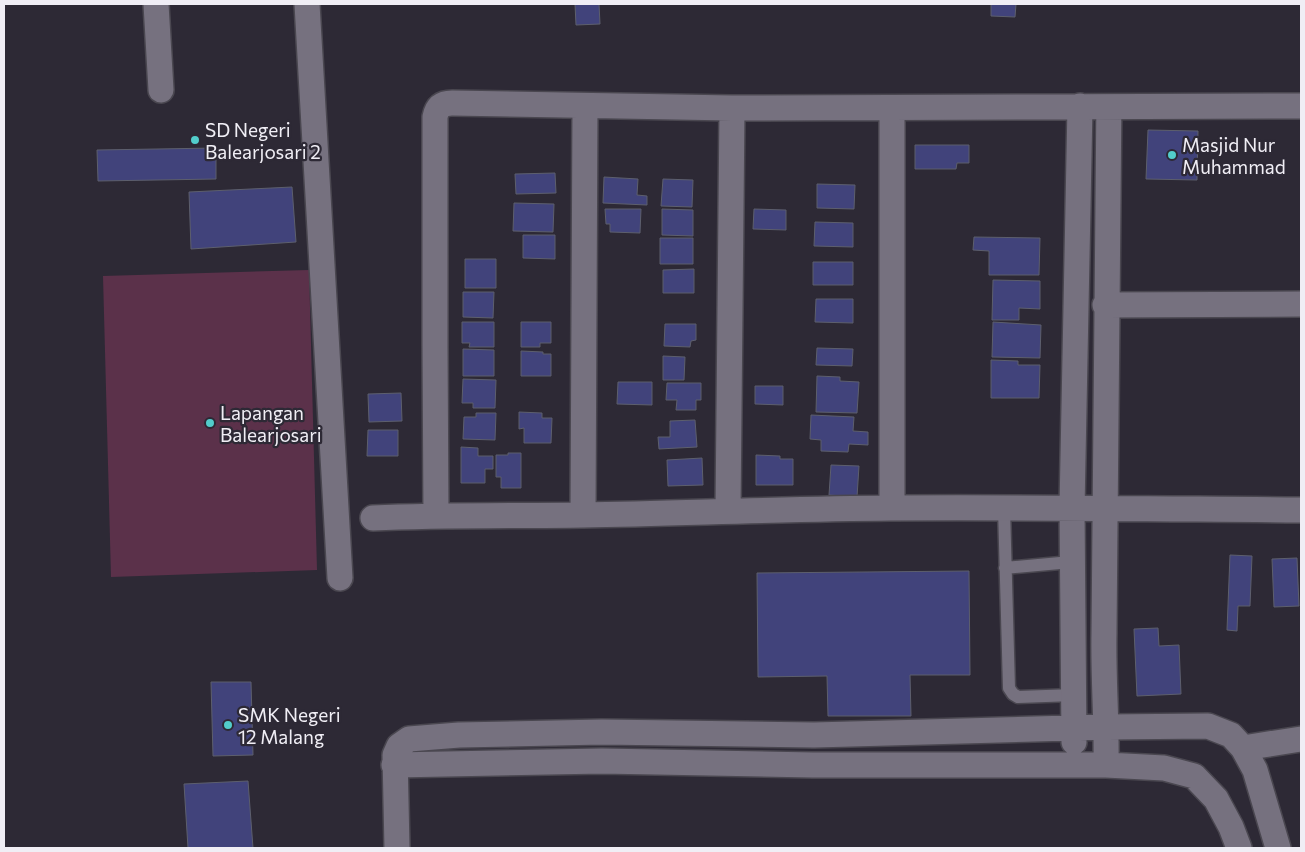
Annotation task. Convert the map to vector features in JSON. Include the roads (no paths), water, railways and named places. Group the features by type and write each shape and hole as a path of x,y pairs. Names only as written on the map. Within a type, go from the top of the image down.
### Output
{"street":[{"path":"156,4 162,90"},
{"path":"307,4 340,578"},
{"path":"436,516 434,345 436,112 443,104 452,102 732,108 1301,106"},
{"path":"583,515 585,106"},
{"path":"1073,765 1072,508 1080,106"},
{"path":"1106,765 1107,727 1104,636 1105,304 1109,107"},
{"path":"728,510 732,108"},
{"path":"892,108 892,508"},
{"path":"1105,304 1301,304"},
{"path":"373,518 892,508 1301,510"},
{"path":"1073,636 1104,636"},
{"path":"397,848 394,765 397,748 406,740 416,738 459,735 602,732 814,735 1074,727 1208,726 1231,734 1243,748 1255,770 1278,848"},
{"path":"813,765 814,735"},
{"path":"1243,748 1301,739"},
{"path":"394,765 602,761 813,765 1106,765 1164,768 1194,776 1216,799 1231,827 1239,848"}],"lane":[{"path":"1004,508 1008,681 1010,692 1015,696 1023,697 1074,695"},
{"path":"1005,568 1072,562"}],"place":[{"name":"SD Negeri Balearjosari 2","path":"195,140"},
{"name":"Masjid Nur Muhammad","path":"1172,155"},
{"name":"Lapangan Balearjosari","path":"210,423"},
{"name":"SMK Negeri 12 Malang","path":"228,725"}]}
